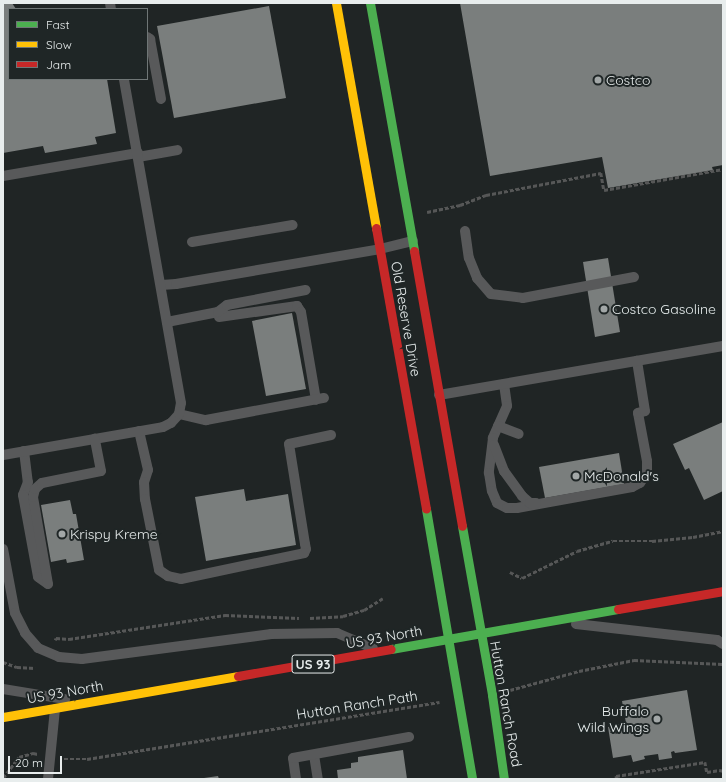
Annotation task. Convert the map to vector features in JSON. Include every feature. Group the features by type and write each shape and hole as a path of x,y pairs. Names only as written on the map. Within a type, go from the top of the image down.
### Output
{"main road":[{"name":"Old Reserve Drive","path":"336,3 448,639"},
{"name":"Old Reserve Drive","path":"370,3 413,240 480,634"},
{"name":"US 93 North","path":"3,717 723,591"},
{"name":"Hutton Ranch Road","path":"480,634 492,695 504,779"},
{"path":"448,639 460,700 472,779"}],"lane":[{"path":"148,38 150,39 161,99"},
{"path":"3,455 163,427 171,423 179,414 181,403 124,80"},
{"path":"3,176 177,150"},
{"path":"192,242 294,225"},
{"path":"465,231 470,258 477,278 491,294 523,298 634,278"},
{"path":"161,285 176,284 380,249 413,240"},
{"path":"167,322 218,312 227,305 306,290"},
{"path":"179,414 206,420 320,399 301,312 297,306 218,317"},
{"path":"439,395 723,346"},
{"path":"504,384 507,406 493,438 489,473 492,491 497,503 507,508 544,503 632,487 640,483 646,473 647,461 638,412 645,411 637,361"},
{"path":"498,426 519,434"},
{"path":"139,431 148,470 144,482 145,499 159,570 168,576 181,579 304,553 306,544 288,444 331,436"},
{"path":"493,438 495,452 504,471 522,496 530,503 544,503"},
{"path":"24,451 28,482 23,496 38,577 48,584 33,497 34,489 42,483 101,471 95,439"},
{"path":"3,549 15,613 25,633 38,648 59,657 82,659 271,634 337,633 382,651"},
{"path":"548,621 717,640 723,644"},
{"path":"3,689 85,703"},
{"path":"48,779 55,709"},
{"path":"296,779 293,758 409,737"},
{"path":"314,754 318,779"}],"path":[{"path":"426,212 460,206 486,194 601,173 604,190 723,169"},
{"path":"510,572 522,578 577,551 613,541 652,541 694,537 723,531"},
{"path":"309,618 343,616 364,610 383,598"},
{"path":"53,642 56,638 69,639 225,615 302,618"},
{"path":"492,695 579,671 634,660 723,664"},
{"path":"3,662 17,667 35,668"},
{"name":"Hutton Ranch Path","path":"3,778 19,757 33,753 68,759 87,759 427,703 460,700"},
{"path":"616,779 616,776 705,762 707,772 723,771"}],"building":[{"path":"3,3 12,3 15,8 8,8 8,80 107,80 116,133 95,137 97,144 45,153 43,146 3,153"},
{"name":"Costco","path":"460,3 723,3 723,165 712,167 713,170 608,188 602,157 490,176"},
{"path":"269,6 286,98 174,118 157,26"},
{"name":"Costco Gasoline","path":"608,258 620,332 595,337 583,262"},
{"path":"292,313 306,389 266,396 252,321"},
{"path":"723,422 723,491 704,500 689,468 685,470 673,444"},
{"path":"619,453 624,484 545,498 539,467"},
{"path":"244,489 246,501 288,494 296,545 206,561 195,497"},
{"path":"70,500 73,514 76,514 84,560 67,563 66,559 51,562 41,505"},
{"path":"687,690 697,750 675,753 674,751 671,752 672,758 659,760 658,754 644,756 645,759 633,762 631,755 613,758 608,727 626,723 622,701"},
{"path":"403,750 407,779 338,779 337,770 351,768 351,763 358,762 358,757"},
{"path":"218,776 219,779 204,779 204,778"}],"traffic: fast":[{"path":"370,3 414,251"},
{"path":"426,509 472,779"},
{"path":"462,526 492,695 504,779"},
{"path":"391,649 618,609"}],"traffic: slow":[{"path":"336,3 376,228"},
{"path":"3,717 238,676"}],"traffic: jam":[{"path":"376,228 426,509"},
{"path":"414,251 462,526"},
{"path":"618,609 723,591"},
{"path":"238,676 391,649"}],"place":[{"name":"Costco","path":"598,80"},
{"name":"Costco Gasoline","path":"604,309"},
{"name":"McDonald's","path":"576,476"},
{"name":"Krispy Kreme","path":"62,534"},
{"name":"Buffalo Wild Wings","path":"657,719"}]}
